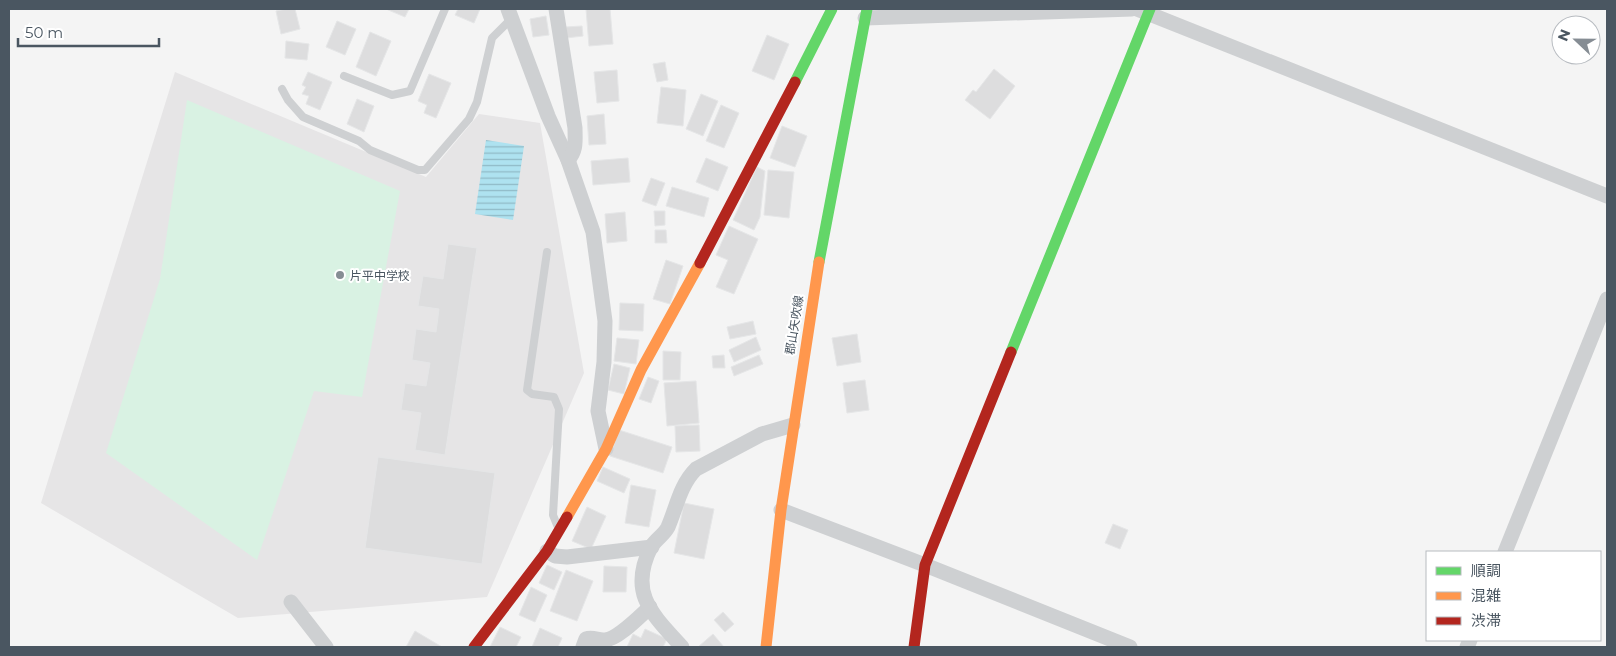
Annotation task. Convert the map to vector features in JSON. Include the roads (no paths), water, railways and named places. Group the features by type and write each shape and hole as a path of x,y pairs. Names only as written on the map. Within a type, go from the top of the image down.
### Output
{"street":[{"path":"556,9 575,128 576,146 568,160"},
{"path":"474,647 547,551 606,449 641,370 747,177 832,9"},
{"path":"866,13 1132,9"},
{"path":"914,647 925,565 1145,10 1607,196"},
{"name":"郡山矢吹線","path":"766,647 781,510 811,302 866,13"},
{"path":"510,14 548,116 568,160 593,232 605,321 604,362 598,411 606,449"},
{"path":"1505,551 1607,299"},
{"path":"682,647 650,607 642,593 641,582 652,547 665,532 682,487 688,476 696,469 762,434 793,425"},
{"path":"781,510 1130,647"},
{"path":"547,551 555,556 571,557 652,547"},
{"path":"290,602 326,647"},
{"path":"583,647 586,639 590,637 605,640 614,637 650,607"}],"lane":[{"path":"344,76 392,95 410,92 445,9"},
{"path":"282,89 288,100 303,117 360,141 370,150 418,170 425,170 469,118 476,102 492,38 510,14"},
{"path":"547,252 528,390 532,394 554,397 559,409 553,515 554,521 560,528"}],"water":[{"path":"486,140 524,146 513,220 475,214"}],"place":[{"name":"片平中学校","path":"340,275"}]}
